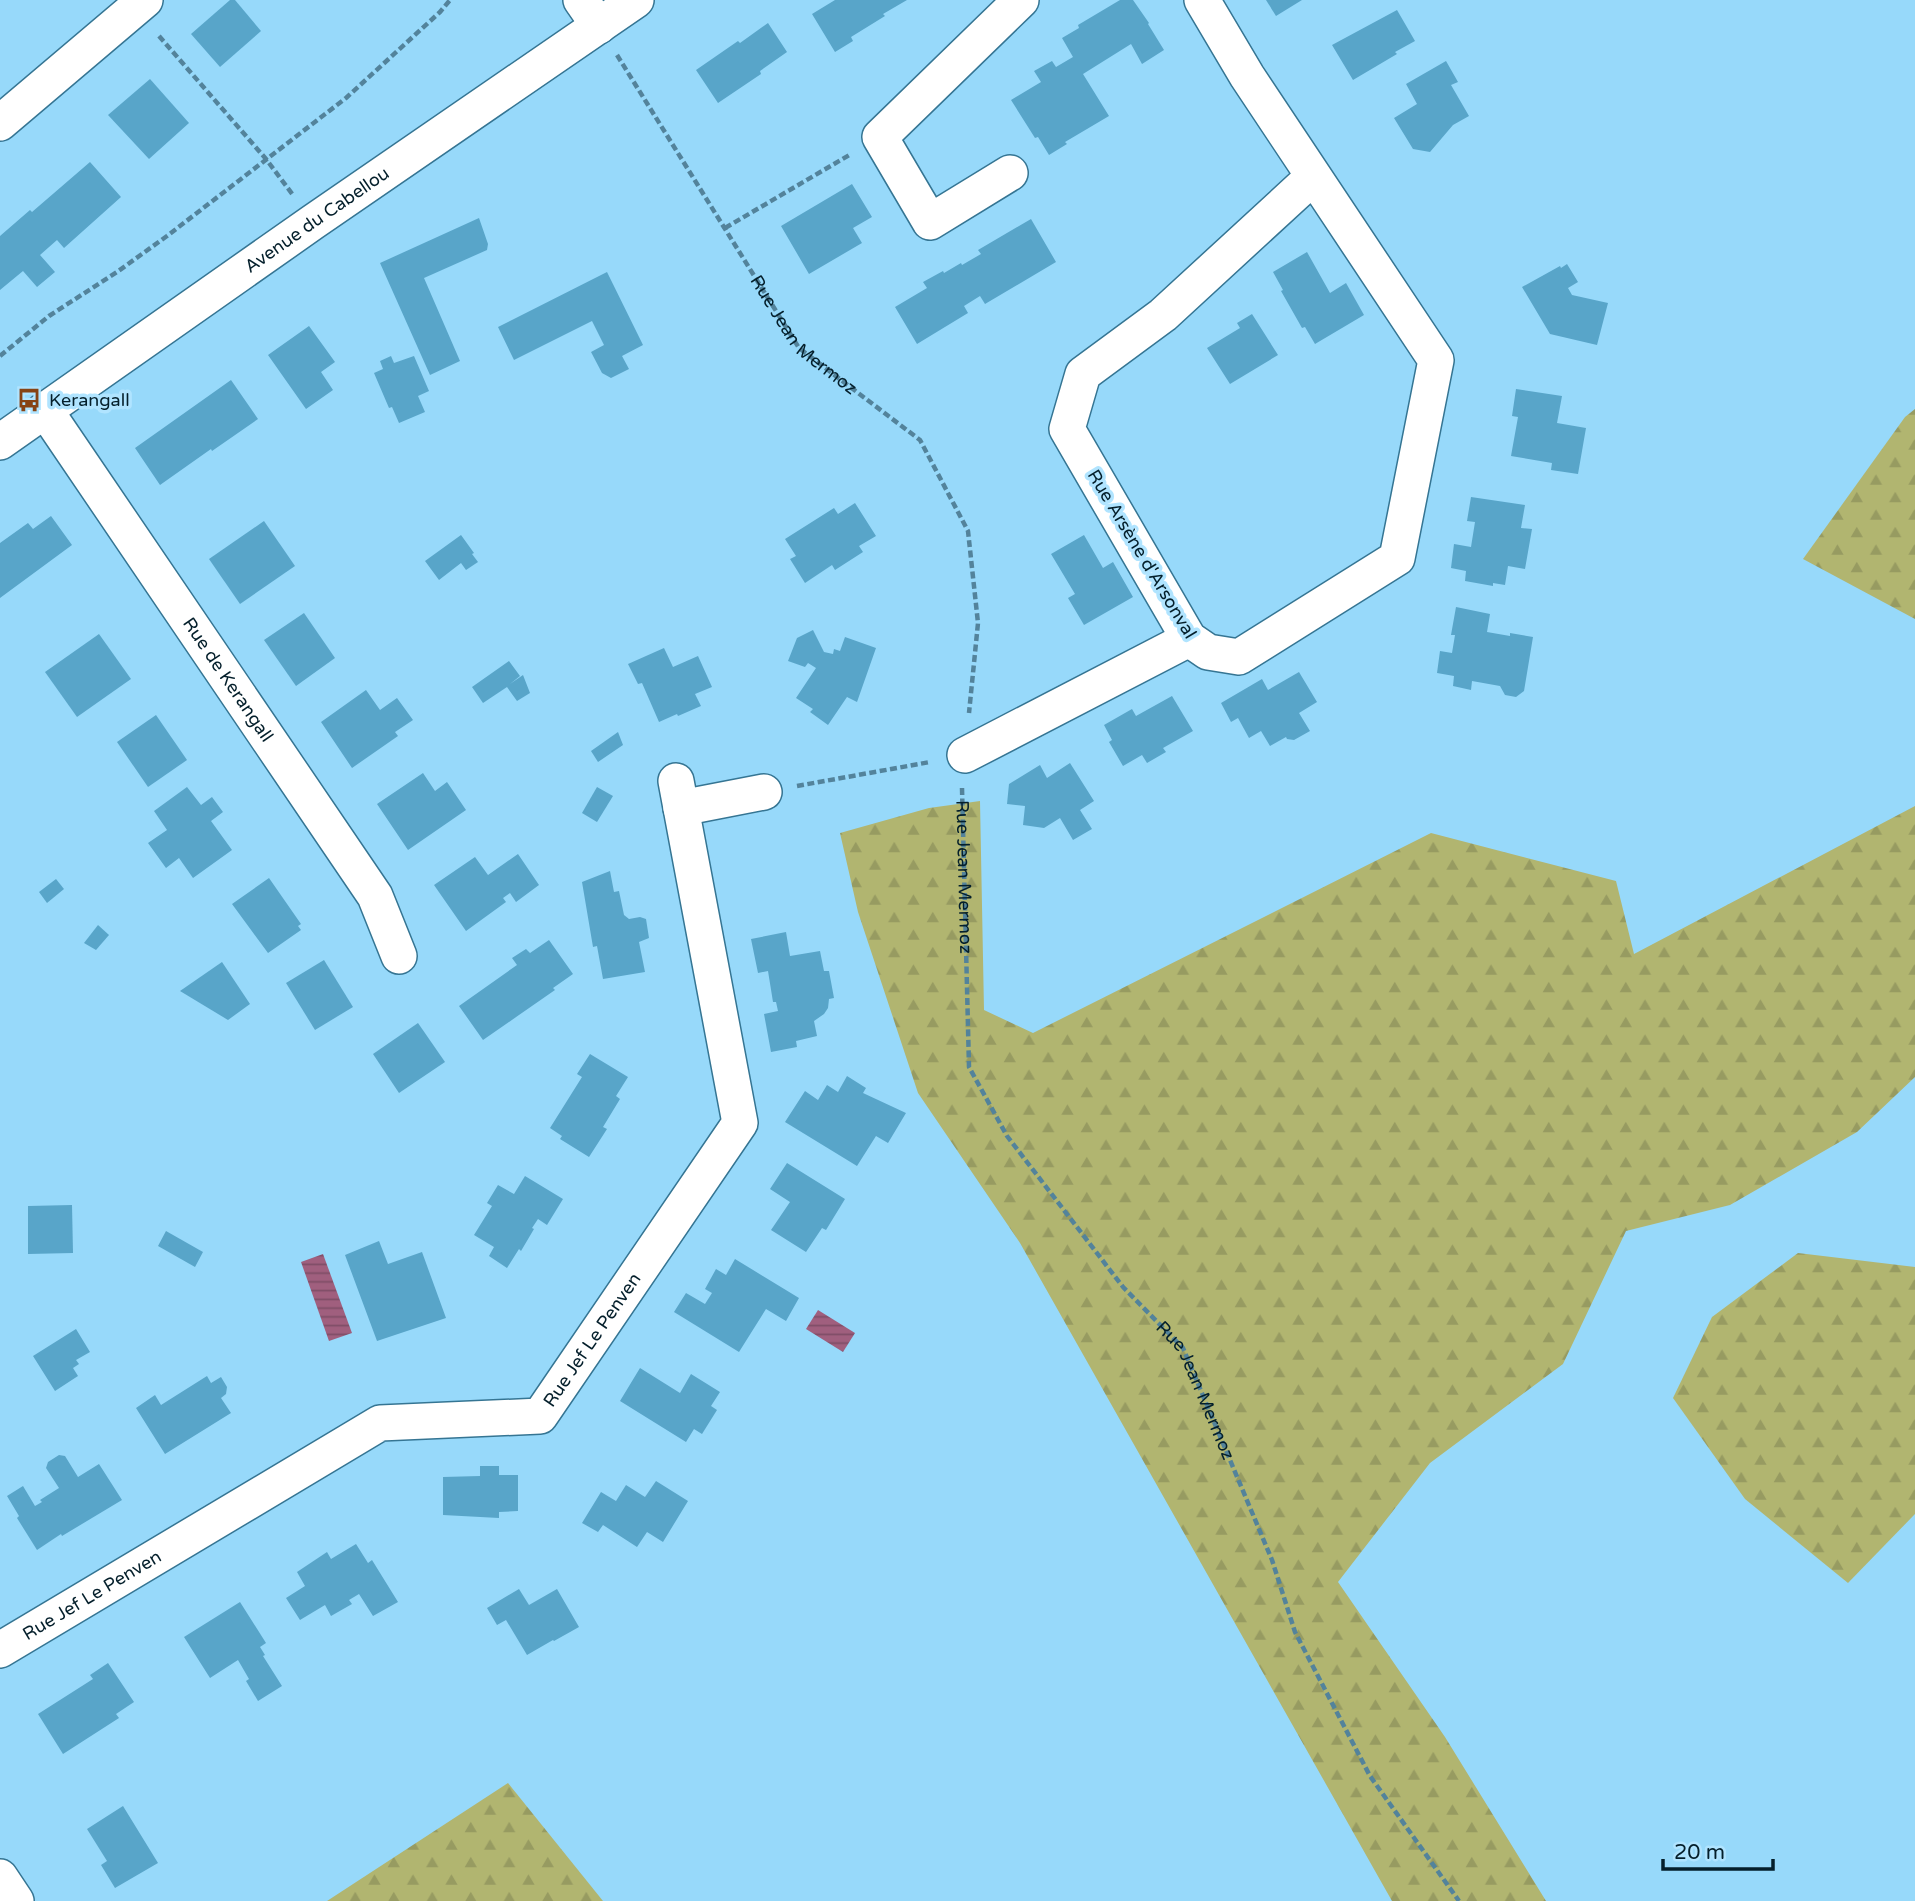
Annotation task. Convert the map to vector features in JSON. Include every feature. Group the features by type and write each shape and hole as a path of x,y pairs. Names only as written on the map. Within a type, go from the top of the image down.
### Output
{"street":[{"name":"Avenue du Cabellou","path":"0,442 313,222 589,13 636,0"},
{"path":"1010,173 930,222 880,137 1021,0"},
{"name":"Rue Arsène d'Arsonval","path":"1202,0 1247,76 1436,360 1398,558 1239,657 1208,652 1189,639 1067,429 1083,374 1163,315 1313,177"},
{"path":"0,123 140,4"},
{"name":"Rue de Kerangall","path":"45,410 375,895 399,956"},
{"path":"965,755 1189,639"},
{"name":"Rue Jef Le Penven","path":"0,1650 380,1423 540,1416 740,1123 678,795 764,792"},
{"path":"0,1877 16,1901"}],"path":[{"path":"0,356 49,316 167,236 346,98 450,0"},
{"path":"140,4 266,159 313,222"},
{"name":"Rue Jean Mermoz","path":"589,13 799,348 920,440 968,531 978,623 961,783 969,1067 1007,1136 1123,1287 1183,1348 1272,1560 1295,1632 1370,1776 1459,1901"},
{"path":"725,228 880,137"},
{"path":"764,792 965,755"}],"green space":[{"path":"1915,409 1915,619 1803,559 1905,417"},
{"path":"980,801 984,1010 1033,1033 1431,833 1616,881 1634,954 1915,806 1915,1077 1857,1132 1730,1205 1626,1231 1563,1364 1430,1463 1338,1582 1445,1737 1546,1901 1392,1901 1020,1243 918,1093 858,912 840,833 929,808"},
{"path":"1798,1253 1915,1267 1915,1514 1848,1583 1745,1499 1673,1398 1712,1317"},
{"path":"508,1783 603,1901 327,1901"}],"shaded area":[{"path":"323,1254 352,1333 329,1341 301,1262"},
{"path":"818,1310 855,1333 843,1352 806,1329"}],"building":[{"path":"230,0 235,0 261,31 220,67 191,34"},
{"path":"835,0 907,0 851,37 853,41 835,52 812,14"},
{"path":"1120,0 1133,0 1164,50 1142,64 1131,44 1083,74 1109,116 1065,142 1067,144 1049,155 1011,100 1041,82 1034,71 1052,61 1056,67 1073,57 1062,38 1079,28 1078,25"},
{"path":"1266,0 1302,0 1276,16"},
{"path":"1397,10 1415,41 1353,80 1332,45"},
{"path":"768,23 787,52 760,71 761,74 718,103 696,70"},
{"path":"1446,61 1458,82 1451,85 1469,116 1453,125 1430,152 1413,149 1394,118 1417,104 1406,84"},
{"path":"150,79 189,123 149,159 108,115"},
{"path":"90,162 121,197 64,248 57,240 40,255 55,272 37,287 23,271 0,290 0,236"},
{"path":"852,184 872,217 853,228 862,243 809,274 781,226"},
{"path":"479,218 488,244 487,250 424,278 460,361 430,375 380,263"},
{"path":"1031,219 1056,262 985,304 980,296 964,306 968,313 917,344 895,307 927,288 923,282 981,254 978,250"},
{"path":"1307,252 1330,293 1346,283 1364,315 1315,344 1305,327 1302,328 1273,272"},
{"path":"1567,264 1578,282 1568,288 1572,295 1608,303 1597,345 1550,334 1522,287"},
{"path":"607,272 643,345 622,356 629,369 611,378 602,373 591,352 604,345 592,321 514,360 498,327"},
{"path":"1252,314 1278,355 1230,384 1207,348 1240,328 1237,323"},
{"path":"309,326 335,362 321,372 333,390 306,409 268,355"},
{"path":"391,356 394,363 414,356 429,391 418,396 425,412 399,423 392,407 389,408 374,373 383,369 380,361"},
{"path":"231,380 258,419 160,485 135,448"},
{"path":"1516,389 1562,396 1557,423 1586,428 1578,474 1551,470 1552,463 1511,456 1518,417 1512,416"},
{"path":"1471,497 1525,505 1521,528 1532,529 1525,569 1508,566 1505,585 1493,583 1493,586 1465,581 1466,571 1451,568 1454,544 1471,547 1475,522 1467,521"},
{"path":"855,503 876,536 859,546 863,552 835,570 832,565 805,583 790,559 796,556 785,539 834,508 838,514"},
{"path":"51,516 72,545 0,598 0,543 28,523 33,529"},
{"path":"264,521 295,566 240,604 209,559"},
{"path":"461,535 478,562 466,570 461,563 439,580 425,561"},
{"path":"1084,535 1103,568 1113,562 1133,597 1084,625 1068,598 1075,594 1051,554"},
{"path":"1456,607 1490,614 1487,632 1533,637 1524,691 1516,697 1505,695 1500,686 1472,681 1471,690 1453,686 1454,676 1437,673 1440,651 1452,653 1455,635 1451,635"},
{"path":"304,613 335,658 296,686 264,640"},
{"path":"813,630 824,652 833,654 834,649 840,651 845,637 876,648 857,702 847,697 828,725 810,712 813,709 796,698 816,668 808,663 805,667 788,661 797,638"},
{"path":"99,634 131,679 77,717 45,672"},
{"path":"664,648 673,667 698,656 712,687 695,694 701,706 659,722 642,683 638,684 628,664"},
{"path":"509,661 520,676 510,684 523,675 530,693 517,701 507,687 483,703 472,687"},
{"path":"1299,672 1317,702 1299,713 1310,731 1294,740 1286,737 1270,746 1261,731 1249,738 1238,718 1231,722 1221,703 1262,679 1268,690"},
{"path":"366,690 380,710 397,698 413,720 395,732 398,736 352,768 321,722"},
{"path":"1172,696 1193,731 1163,748 1166,752 1147,763 1142,755 1123,766 1109,742 1112,740 1104,725 1132,709 1136,716"},
{"path":"156,715 187,760 148,787 117,742"},
{"path":"618,732 623,745 598,762 591,751"},
{"path":"1070,763 1094,801 1080,810 1092,829 1073,840 1060,818 1044,828 1023,825 1025,806 1007,804 1009,784 1040,765 1047,778"},
{"path":"423,773 435,791 447,782 466,810 408,850 377,804"},
{"path":"187,787 201,805 212,797 223,812 211,821 232,850 193,878 179,858 166,868 148,843 167,830 154,811"},
{"path":"597,787 613,796 597,822 582,813"},
{"path":"518,854 539,885 516,902 510,893 503,898 506,902 466,931 434,885 475,857 488,875"},
{"path":"610,871 614,892 619,891 624,915 629,919 646,919 649,938 639,942 645,972 603,979 597,946 593,947 582,882"},
{"path":"269,878 301,924 298,926 301,930 268,953 232,904"},
{"path":"56,879 64,889 47,903 39,892"},
{"path":"98,925 109,935 96,950 84,943"},
{"path":"786,932 790,956 820,951 824,971 829,971 834,998 829,999 824,1014 814,1021 817,1036 796,1041 797,1047 771,1052 764,1014 778,1011 776,1002 773,1002 768,971 758,973 751,939"},
{"path":"549,940 573,974 553,988 555,990 483,1040 459,1006 517,965 512,958 526,949 530,953"},
{"path":"324,960 353,1007 315,1030 286,983"},
{"path":"222,962 250,1004 228,1020 180,991"},
{"path":"418,1023 445,1062 399,1093 373,1054"},
{"path":"590,1054 628,1077 616,1096 620,1099 603,1127 607,1129 589,1157 560,1139 562,1136 550,1128 582,1077 577,1074"},
{"path":"847,1076 866,1088 863,1093 906,1113 888,1143 876,1136 857,1166 785,1122 805,1091 818,1100 827,1085 838,1092"},
{"path":"787,1163 845,1199 826,1230 822,1228 806,1252 771,1230 790,1202 770,1189"},
{"path":"525,1176 563,1199 547,1225 538,1219 521,1251 519,1249 507,1268 489,1256 494,1247 474,1235 492,1206 487,1203 498,1185 514,1194"},
{"path":"72,1205 73,1253 28,1254 28,1206"},
{"path":"166,1231 203,1252 195,1267 158,1246"},
{"path":"379,1241 388,1264 422,1252 446,1318 377,1341 345,1255"},
{"path":"735,1259 799,1298 786,1321 766,1309 739,1352 674,1312 686,1293 705,1304 712,1293 705,1289 716,1269 726,1275"},
{"path":"76,1329 90,1352 76,1360 79,1364 73,1368 78,1376 55,1391 33,1356"},
{"path":"640,1368 680,1393 691,1374 720,1392 711,1406 717,1410 702,1434 694,1429 686,1442 620,1401"},
{"path":"207,1376 211,1383 221,1377 227,1387 226,1394 221,1398 231,1413 165,1454 136,1408 155,1395 161,1405"},
{"path":"59,1455 65,1456 78,1477 99,1464 122,1500 37,1550 7,1496 23,1486 35,1506 42,1502 40,1500 59,1488 46,1468 48,1462"},
{"path":"480,1466 499,1466 499,1475 518,1475 518,1511 499,1512 499,1518 443,1515 443,1477 480,1476"},
{"path":"656,1481 688,1501 663,1542 647,1532 637,1547 603,1525 598,1532 582,1523 601,1492 616,1501 626,1485 645,1497"},
{"path":"356,1544 368,1563 372,1560 398,1602 373,1616 359,1594 349,1600 352,1604 331,1616 325,1605 300,1620 286,1598 305,1586 297,1572 327,1552 331,1559"},
{"path":"519,1589 529,1605 557,1589 579,1627 527,1655 506,1620 497,1625 487,1608"},
{"path":"240,1602 266,1643 260,1647 265,1655 263,1656 282,1686 258,1701 238,1660 210,1678 184,1637"},
{"path":"108,1663 134,1702 116,1714 119,1718 63,1754 38,1714 93,1679 90,1675"},
{"path":"123,1806 158,1863 115,1888 101,1865 107,1861 87,1829"}],"place":[{"name":"Kerangall","path":"29,400"}]}
